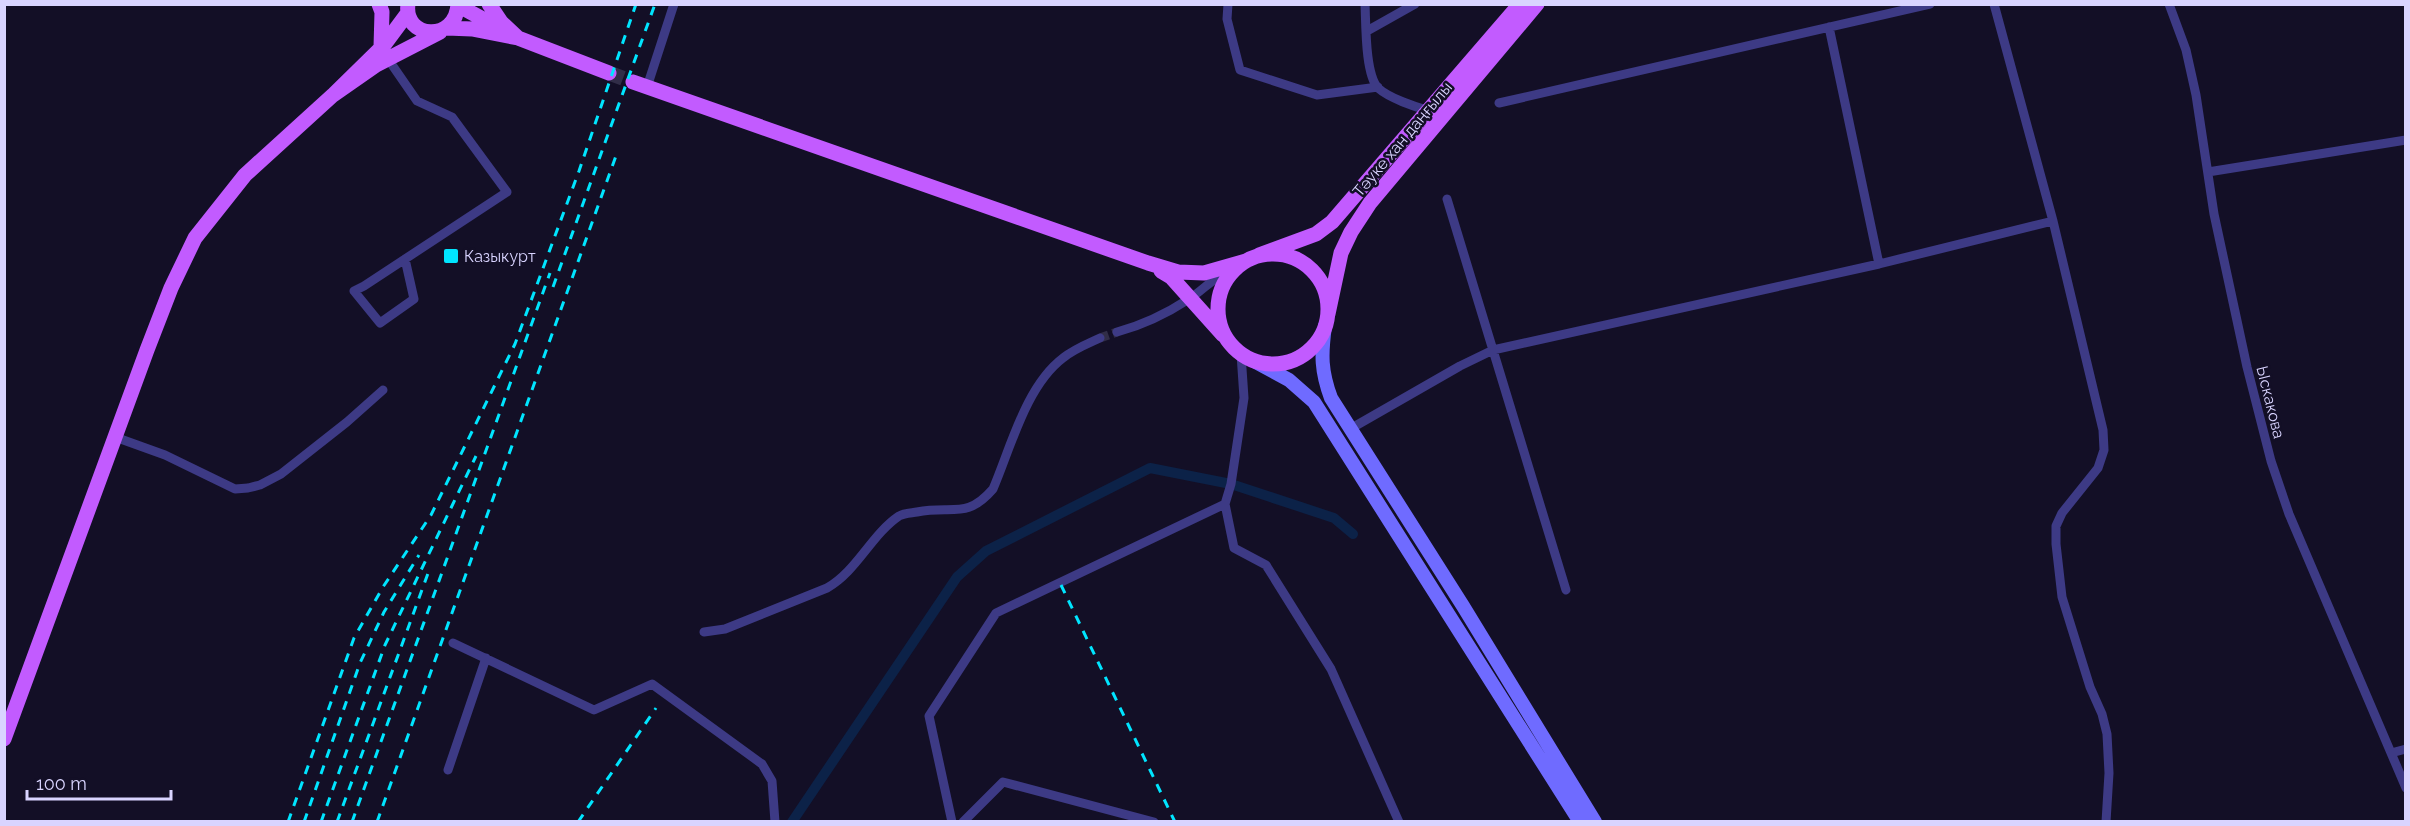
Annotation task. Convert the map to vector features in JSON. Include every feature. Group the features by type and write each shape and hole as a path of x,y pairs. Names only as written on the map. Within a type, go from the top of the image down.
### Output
{"main road":[{"path":"380,4 384,53"},
{"path":"489,4 501,22 518,38"},
{"name":"Тәуке хан даңғылы","path":"1148,263 1178,272 1204,273 1248,261 1316,234 1332,222 1358,193 1520,4"},
{"name":"Тәуке хан даңғылы","path":"1327,320 1341,253 1351,232 1370,203 1537,4"},
{"path":"406,49 443,30 457,15 459,5 518,38 609,73"},
{"path":"4,739 171,288 195,238 245,175 333,95 384,53 405,8"},
{"path":"405,8 411,21 423,31 486,32 518,38"},
{"path":"384,53 486,32"},
{"path":"640,84 1148,263 1171,277 1229,342 1248,357 1289,380 1314,402 1580,822"},
{"path":"1358,193 1370,203"},
{"path":"1229,342 1220,325 1218,307 1222,288 1232,272 1248,261 1280,254 1300,261 1316,274 1326,293 1327,320 1321,357 1324,378 1331,398 1596,822"},
{"path":"1248,357 1276,364 1297,358 1314,345 1327,320"}],"street":[{"path":"640,84 674,4"},
{"path":"1228,4 1227,19 1240,70 1317,96 1378,87"},
{"path":"1365,4 1370,72 1378,87 1413,107 1430,111"},
{"path":"1367,31 1415,4"},
{"path":"1876,4 1879,16"},
{"path":"1499,103 1930,4"},
{"path":"1994,4 2053,221 2103,430 2104,450 2098,468 2062,513 2056,526 2056,544 2062,597 2107,734 2109,773 2106,822"},
{"name":"Ыскакова","path":"2169,4 2186,50 2191,72 2214,214 2247,367 2271,461 2289,514 2406,788"},
{"path":"1829,27 1879,264"},
{"path":"384,53 417,101 452,117 507,192 354,291 380,323 414,299 405,259"},
{"path":"2208,172 2406,140"},
{"path":"1447,199 1566,590"},
{"path":"1350,429 1460,366 1493,350 1879,264 2053,221"},
{"path":"1117,332 1143,325 1190,298 1219,275 1248,261"},
{"path":"704,632 725,629 827,588 840,580 884,530 901,515 927,510 968,509 984,499 993,489 1031,397 1048,372 1062,358 1100,338"},
{"path":"1248,357 1231,484 1225,504 1234,548 1266,565 1331,669 1399,822"},
{"path":"115,437 166,456 235,489 248,488 260,485 280,474 384,390"},
{"path":"952,822 929,716 996,613 1225,504"},
{"path":"453,643 594,710 652,684 762,764 772,781 775,822"},
{"path":"448,771 486,658"},
{"path":"2391,753 2406,748"},
{"path":"963,822 1003,782 1154,822"}],"waterway":[{"path":"792,822 957,577 986,551 1150,468 1231,484 1334,518 1353,534"}],"tunnel":[{"path":"609,73 633,82"},
{"path":"1100,338 1117,332"}],"railway":[{"path":"288,822 354,638 383,587 431,515 515,344 579,171 636,4"},
{"path":"553,287 655,4"},
{"path":"377,822 617,153"},
{"path":"352,822 550,273"},
{"path":"321,822 385,645 476,456"},
{"path":"304,822 360,663 384,612 419,555"},
{"path":"337,822 430,568"},
{"path":"1061,585 1175,822"},
{"path":"578,822 656,708"}],"place":[{"name":"Казыкурт","path":"451,256"}]}
